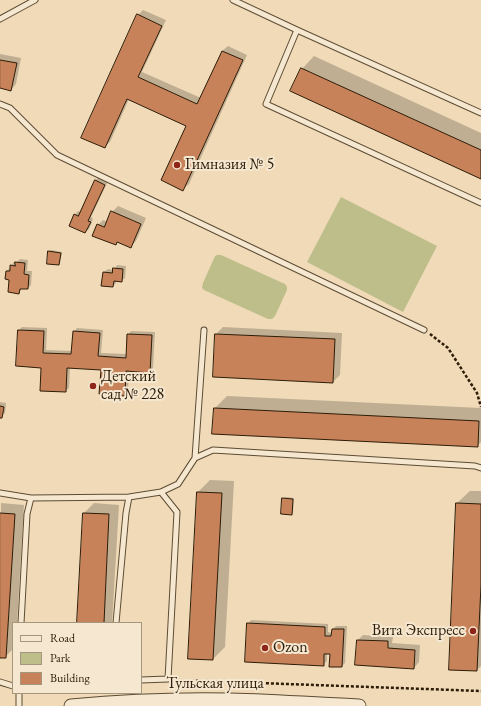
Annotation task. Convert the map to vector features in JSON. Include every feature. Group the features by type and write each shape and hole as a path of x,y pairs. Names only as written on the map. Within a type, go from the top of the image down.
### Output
{"street":[{"name":"Тульская улица","path":"71,706 111,700 232,700 359,706"}],"lane":[{"path":"0,19 35,0"},
{"path":"233,0 481,113"},
{"path":"297,30 266,104 481,203"},
{"path":"0,104 10,108 57,155 424,330"},
{"path":"0,493 31,498 129,497 161,492 178,484 195,458 204,330"},
{"path":"195,458 213,450 475,466 481,468"},
{"path":"142,680 168,680 177,512 161,492"},
{"path":"116,622 126,513 129,497"},
{"path":"21,622 27,514 31,498"},
{"path":"0,682 12,686"},
{"path":"19,694 19,706"}],"path":[{"path":"424,330 448,348 477,393 481,407"},
{"path":"168,680 481,690"}],"green space":[{"path":"341,197 437,246 403,312 307,262"},
{"path":"221,255 285,284 287,290 275,316 272,319 268,319 202,288 215,256"}],"building":[{"path":"137,14 162,26 138,77 197,104 222,51 243,60 183,191 161,180 186,126 127,99 105,148 81,138"},
{"path":"0,60 17,63 11,91 0,88"},
{"path":"301,68 481,150 481,179 290,91"},
{"path":"95,180 105,185 88,221 91,222 85,233 69,226 74,214 78,216"},
{"path":"111,211 141,224 131,248 117,242 116,245 92,236 97,224 104,227"},
{"path":"48,251 61,253 59,265 47,264"},
{"path":"15,262 25,263 24,274 29,275 28,289 20,289 19,294 8,292 9,280 5,279 6,271 10,271 10,265 15,266"},
{"path":"113,268 123,269 122,282 114,281 113,287 101,286 103,272 112,273"},
{"path":"18,330 44,331 43,353 71,354 73,331 100,333 98,356 126,358 127,334 152,335 150,373 126,371 125,396 99,394 101,370 67,368 66,392 40,391 41,368 16,366"},
{"path":"215,334 335,339 333,383 213,377"},
{"path":"0,406 4,407 2,418 0,418"},
{"path":"214,408 479,421 478,447 212,434"},
{"path":"197,492 222,493 213,660 188,659"},
{"path":"282,498 293,499 292,515 281,514"},
{"path":"456,503 481,504 481,585 477,671 449,670"},
{"path":"0,513 15,514 6,658 0,658"},
{"path":"83,513 109,514 104,622 77,622"},
{"path":"247,623 325,627 325,636 331,636 332,629 344,629 342,667 329,667 330,654 324,654 324,666 245,662"},
{"path":"357,640 388,641 388,648 415,650 414,669 355,665"}],"place":[{"name":"Гимназия № 5","path":"177,165"},
{"name":"Детский сад № 228","path":"93,386"},
{"name":"Вита Экспресс","path":"473,631"},
{"name":"Ozon","path":"265,648"}]}
